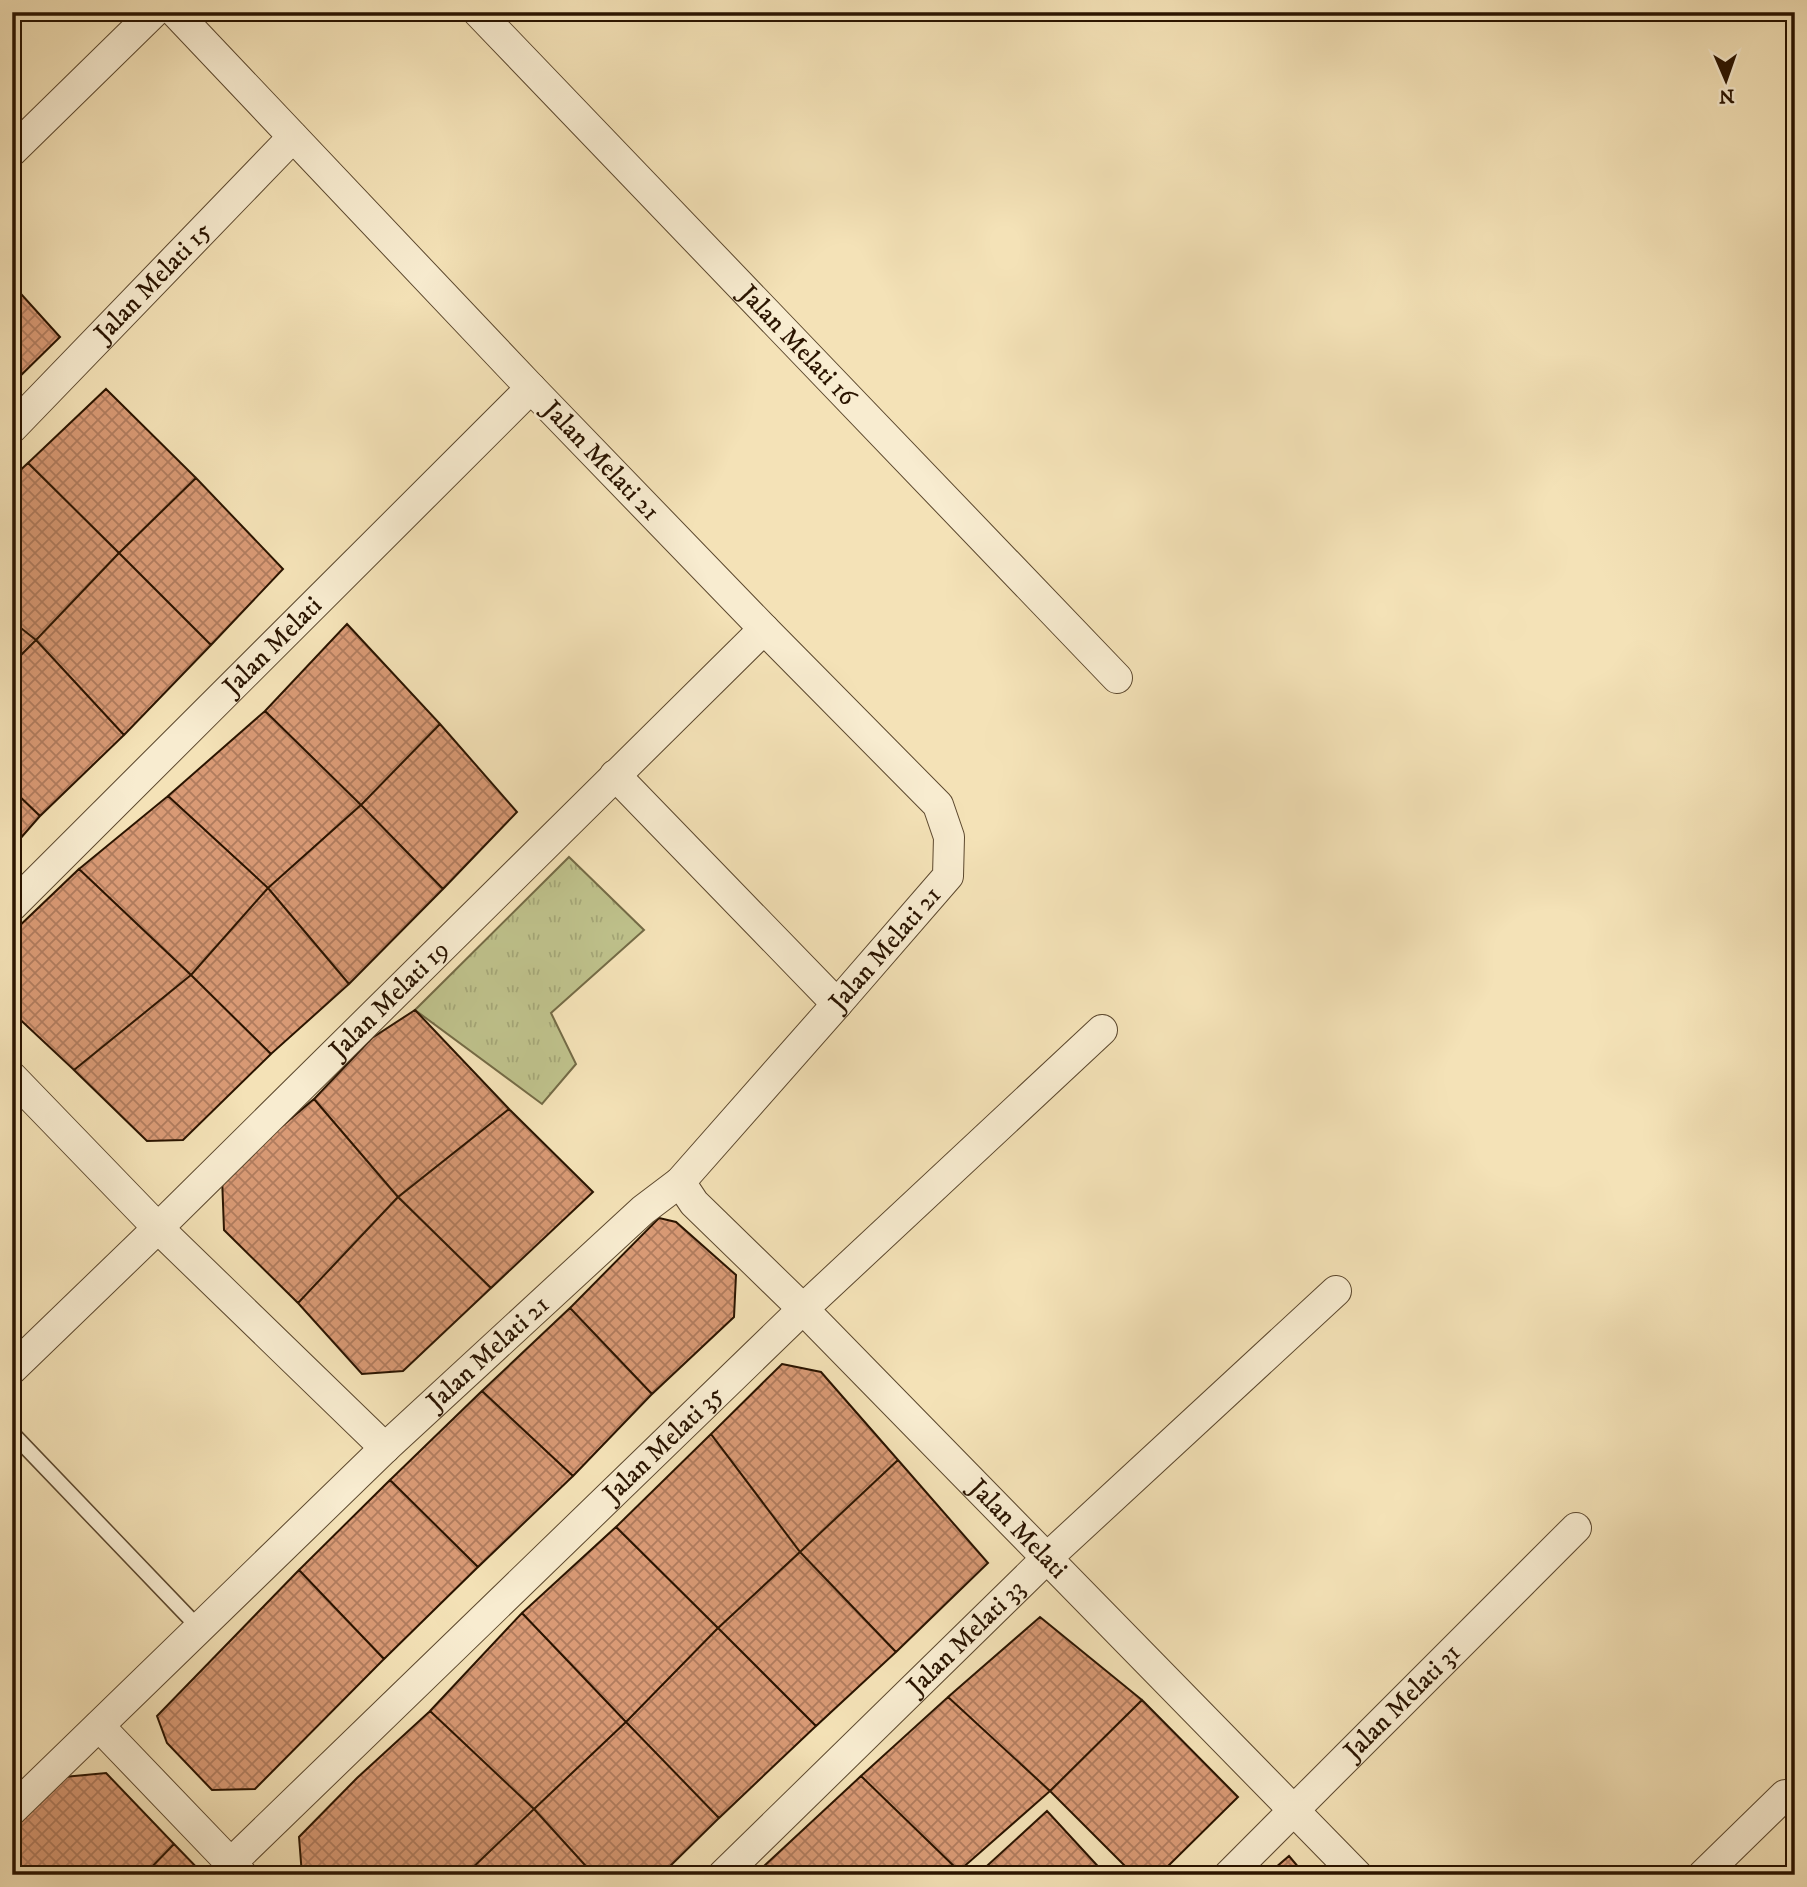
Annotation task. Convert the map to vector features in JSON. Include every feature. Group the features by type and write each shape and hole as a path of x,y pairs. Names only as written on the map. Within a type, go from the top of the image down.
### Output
{"street":[{"path":"12,151 154,12"},
{"name":"Jalan Melati 21","path":"12,1810 384,1448 643,1210 680,1182 948,876 949,837 938,805 531,388 175,12"},
{"name":"Jalan Melati 16","path":"478,12 1117,678"},
{"name":"Jalan Melati 15","path":"12,428 293,137"},
{"name":"Jalan Melati","path":"12,906 531,388"},
{"name":"Jalan Melati 19","path":"12,1369 764,629"},
{"path":"615,775 837,1004"},
{"name":"Jalan Melati 35","path":"236,1869 803,1308 1102,1030"},
{"path":"12,1077 158,1228 384,1448"},
{"name":"Jalan Melati","path":"680,1182 694,1203 803,1308 1357,1875"},
{"name":"Jalan Melati 33","path":"723,1875 1047,1558 1336,1291"},
{"name":"Jalan Melati 31","path":"1228,1875 1576,1528"},
{"path":"99,1726 236,1869"},
{"path":"1703,1875 1785,1795"}],"lane":[{"path":"12,1433 200,1628"}],"green space":[{"path":"569,857 644,930 551,1013 576,1064 542,1104 415,1010"}],"building":[{"path":"12,284 60,337 12,384"},
{"path":"106,389 196,478 119,553 28,463"},
{"path":"28,463 119,553 36,640 12,621 12,478"},
{"path":"196,478 283,569 211,645 119,553"},
{"path":"119,553 211,645 124,735 36,640"},
{"path":"12,621 36,640 12,664"},
{"path":"347,624 440,724 361,805 265,711"},
{"path":"36,640 124,735 40,816 12,789 12,664"},
{"path":"265,711 361,805 268,888 168,796"},
{"path":"440,724 517,812 443,889 361,805"},
{"path":"12,789 40,816 12,848"},
{"path":"168,796 268,888 191,975 79,869"},
{"path":"361,805 443,889 349,984 268,888"},
{"path":"79,869 191,975 74,1070 12,1012 12,933"},
{"path":"268,888 349,984 271,1054 191,975"},
{"path":"191,975 271,1054 183,1140 147,1141 74,1070"},
{"path":"415,1010 509,1109 398,1197 314,1099 372,1038"},
{"path":"314,1099 398,1197 298,1303 224,1230 222,1177"},
{"path":"509,1109 593,1192 491,1288 398,1197"},
{"path":"398,1197 491,1288 403,1371 362,1374 298,1303"},
{"path":"659,1218 676,1222 736,1275 734,1317 652,1394 570,1308"},
{"path":"570,1308 652,1394 573,1476 482,1391"},
{"path":"782,1364 821,1372 898,1460 800,1552 711,1434"},
{"path":"482,1391 573,1476 478,1567 390,1480"},
{"path":"711,1434 800,1552 718,1628 616,1527"},
{"path":"898,1460 988,1563 896,1652 800,1552"},
{"path":"390,1480 478,1567 384,1659 299,1570"},
{"path":"616,1527 718,1628 626,1722 522,1613"},
{"path":"800,1552 896,1652 816,1726 718,1628"},
{"path":"299,1570 384,1659 255,1789 212,1790 167,1743 157,1716"},
{"path":"522,1613 626,1722 534,1809 430,1711"},
{"path":"1040,1617 1142,1700 1050,1791 948,1697"},
{"path":"718,1628 816,1726 719,1818 626,1722"},
{"path":"948,1697 1050,1791 959,1871 861,1776"},
{"path":"1142,1700 1238,1797 1159,1875 1134,1875 1050,1791"},
{"path":"430,1711 534,1809 465,1875 302,1875 299,1837 357,1778"},
{"path":"626,1722 719,1818 661,1875 594,1875 534,1809"},
{"path":"106,1773 174,1844 144,1875 12,1875 12,1828 64,1777"},
{"path":"861,1776 959,1871 956,1875 771,1875 763,1867"},
{"path":"534,1809 594,1875 465,1875"},
{"path":"1047,1811 1106,1875 977,1875"},
{"path":"174,1844 204,1875 144,1875"},
{"path":"1289,1856 1305,1875 1267,1875"}]}
